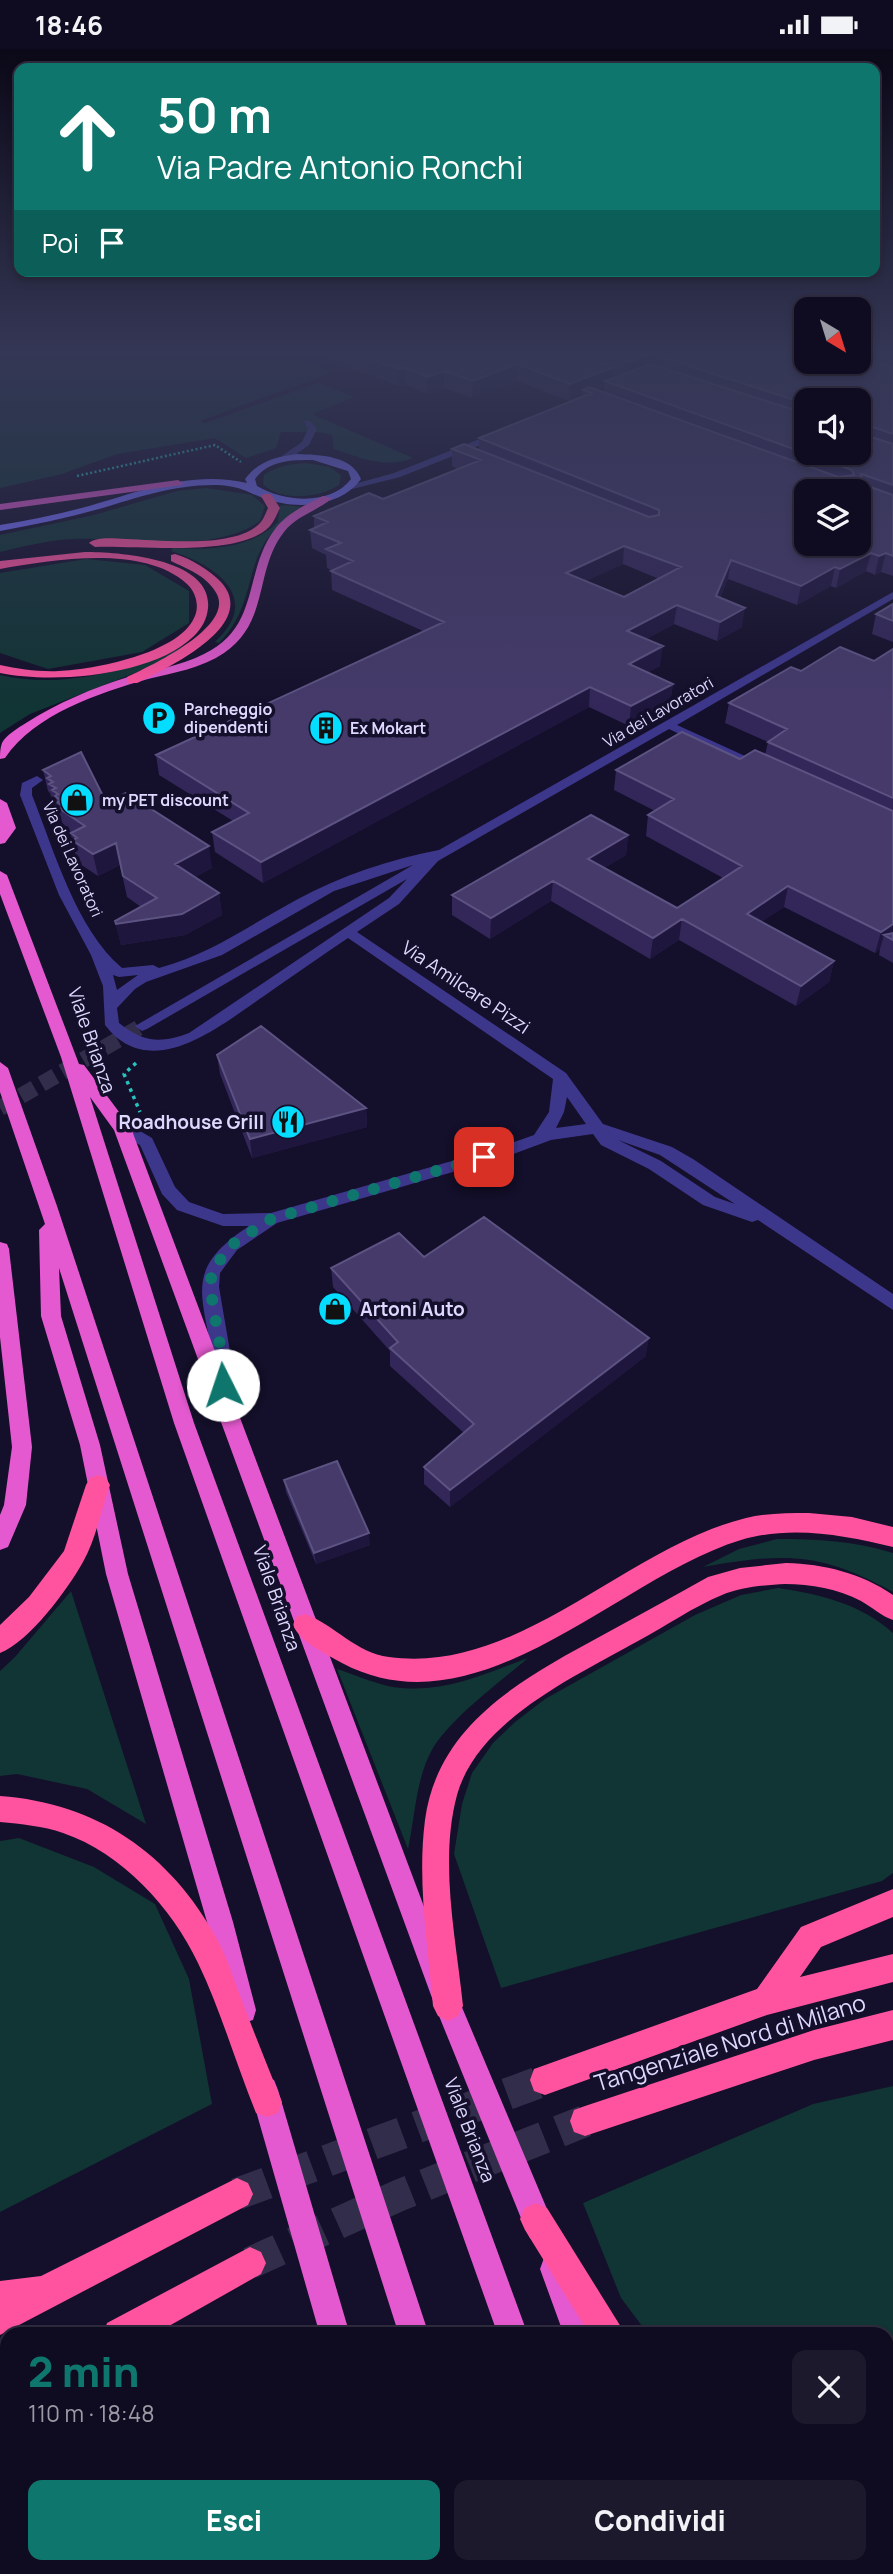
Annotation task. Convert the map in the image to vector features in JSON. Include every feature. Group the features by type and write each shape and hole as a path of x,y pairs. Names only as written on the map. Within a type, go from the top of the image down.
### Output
{"highway":[{"path":"0,507 178,483"},
{"path":"0,557 99,542 194,544 236,538 254,532 269,521 274,508 267,496"},
{"path":"132,680 187,667 229,645 250,616 272,543 280,529 327,498"},
{"path":"0,755 16,734 46,715 132,680 201,643 218,623 224,595 211,577 174,557 133,548 76,547"},
{"path":"0,565 76,555 117,556 146,561 177,572 195,585 201,592 204,609 195,627 186,636 159,652 128,663 60,675 0,669"},
{"path":"0,803 9,828 0,840"},
{"name":"Viale Brianza","path":"0,875 69,1057 184,1423 391,2005 510,2327"},
{"path":"69,1057 122,1128 448,2006 536,2219 576,2327"},
{"path":"0,1068 48,1206 411,2327"},
{"path":"48,1206 51,1316 90,1445 117,1574 220,1922 267,2102 333,2327"},
{"path":"0,1249 22,1447 15,1505 0,1540"},
{"path":"0,1641 38,1605 74,1556 98,1485"},
{"path":"305,1625 338,1649 387,1669 419,1673 457,1668 516,1645 726,1534 771,1525 817,1523 863,1529 893,1537"},
{"path":"448,2006 438,1887 438,1827 444,1794 462,1755 502,1711 527,1691 571,1665 717,1585 742,1577 770,1572 818,1575 850,1584 893,1609"},
{"path":"0,1809 21,1809 73,1821 118,1845 165,1887 187,1914 207,1949 267,2102"},
{"path":"766,2000 811,1937 893,1903"},
{"name":"Tangenziale Nord di Milano","path":"545,2080 766,2000 893,1968"},
{"name":"Tangenziale Nord di Milano","path":"585,2121 814,2045 893,2025"},
{"path":"0,2318 50,2289 237,2194"},
{"path":"536,2219 605,2327"},
{"path":"134,2327 250,2263"},
{"path":"0,2297 50,2289"}],"main road":[{"path":"205,482 242,473"},
{"path":"253,488 250,479 254,473"},
{"path":"0,528 92,508 178,483 205,482 253,488 267,496 296,501 327,498 352,486 356,479 355,473"}],"street":[{"path":"367,473 397,475"},
{"path":"352,486 402,473"},
{"name":"Via dei Lavoratori","path":"142,1026 438,854 671,726 893,595"},
{"path":"671,726 773,773"},
{"name":"Via dei Lavoratori","path":"37,781 26,786 26,795 66,895 98,955 110,986 112,1025 132,1042 153,1047 172,1045 194,1036 394,901 438,854"},
{"name":"Via dei Lavoratori","path":"110,1008 121,992 160,970 202,959 317,894 368,874 438,854"},
{"name":"Via Amilcare Pizzi","path":"348,932 561,1077 601,1134 655,1165 709,1201 751,1216 766,1218 893,1303"},
{"name":"Via dei Lavoratori","path":"98,955 119,973 139,969 160,970"},
{"path":"538,1140 557,1115 561,1102 561,1077"},
{"path":"122,1128 146,1142 168,1190 183,1206 223,1220 271,1219 538,1140 601,1134"},
{"path":"223,1402 224,1369 210,1287 212,1271 230,1246 271,1219"}],"green space":[{"path":"0,473 65,473 62,474 0,488"},
{"path":"338,473 341,475 339,485 322,493 290,496 270,490 263,484 264,475"},
{"path":"206,488 252,495 265,506 260,521 219,538 195,541 74,539 0,552 0,535 94,515 177,491"},
{"path":"280,506 303,507 281,523 267,539 258,556 242,608 219,643 215,642 229,626 235,611 234,598 228,585 204,565 171,551 173,548 229,546 255,538 278,522"},
{"path":"86,559 145,565 189,591 189,623 142,652 48,669 0,653 0,573"},
{"path":"181,647 186,648 145,669 30,714 0,733 0,675 45,680 92,676 139,664"},
{"path":"777,1539 836,1541 893,1553 893,1592 843,1569 801,1559 756,1559 703,1567 739,1549"},
{"path":"778,1588 839,1602 881,1623 893,1633 893,1873 882,1881 501,1988 454,1854 462,1804 472,1773 493,1743 545,1699 695,1615 741,1595"},
{"path":"71,1591 146,1824 87,1789 17,1774 0,1776 0,1671"},
{"path":"528,1658 464,1712 433,1748 419,1784 408,1849 337,1669 388,1686 424,1688 460,1682"},
{"path":"19,1838 94,1867 155,1904 189,1979 212,2104 0,2212 0,1841"},
{"path":"893,2086 893,2327 643,2327 621,2298 583,2203 813,2104"}],"building":[{"path":"449,473 537,473 649,517 659,515 659,510 566,473 826,473 838,477 854,475 853,473 893,473 893,485 861,474 862,479 794,479 794,556 865,556 840,569 835,567 801,586 731,560 716,596 745,608 720,622 677,605 627,631 663,646 629,664 673,684 631,706 590,687 261,862 212,832 249,813 156,755 444,622 331,571 353,561 326,549 341,543 310,530 328,522 314,516 369,493 383,499","holes":["624,546 681,567 624,597 566,573"]},
{"path":"871,487 893,495 893,556 886,553 879,556 871,553"},
{"path":"893,604 893,621 876,614"},
{"path":"840,647 874,661 893,649 893,798 768,742 787,729 729,703 791,667 801,671"},
{"path":"682,732 740,759 755,750 893,811 893,924 881,932 788,886 747,914 834,961 801,986 682,919 653,938 553,881 491,918 452,895 591,815 628,835 588,859 677,908 742,866 648,815 674,799 616,770"},
{"path":"81,752 106,802 126,793 209,846 175,864 219,893 182,914 116,924 115,921 157,898 123,876 116,843 93,854 72,840 77,838 71,833 85,826 60,809 64,807 57,802 61,801 55,796 58,794 52,790 56,788 49,784 53,782 47,778 51,776 43,770"},
{"path":"893,933 893,940 884,935"},
{"path":"261,1026 366,1108 250,1139 217,1055"},
{"path":"484,1217 649,1338 450,1490 424,1467 474,1424 390,1348 398,1342 331,1268 399,1233 424,1257"},
{"path":"337,1461 369,1533 314,1553 284,1480"}],"tunnel":[{"path":"0,1108 142,1026"},
{"path":"237,2194 545,2080"},
{"path":"250,2263 400,2195 585,2121"}],"place":[{"name":"Parcheggio dipendenti","path":"159,718"},
{"name":"Ex Mokart","path":"326,728"},
{"name":"my PET discount","path":"77,800"},
{"name":"Roadhouse Grill","path":"288,1122"},
{"name":"Artoni Auto","path":"335,1309"}],"route":[{"path":"223,1385 224,1369 210,1287 212,1271 230,1246 271,1219 484,1157"}]}
